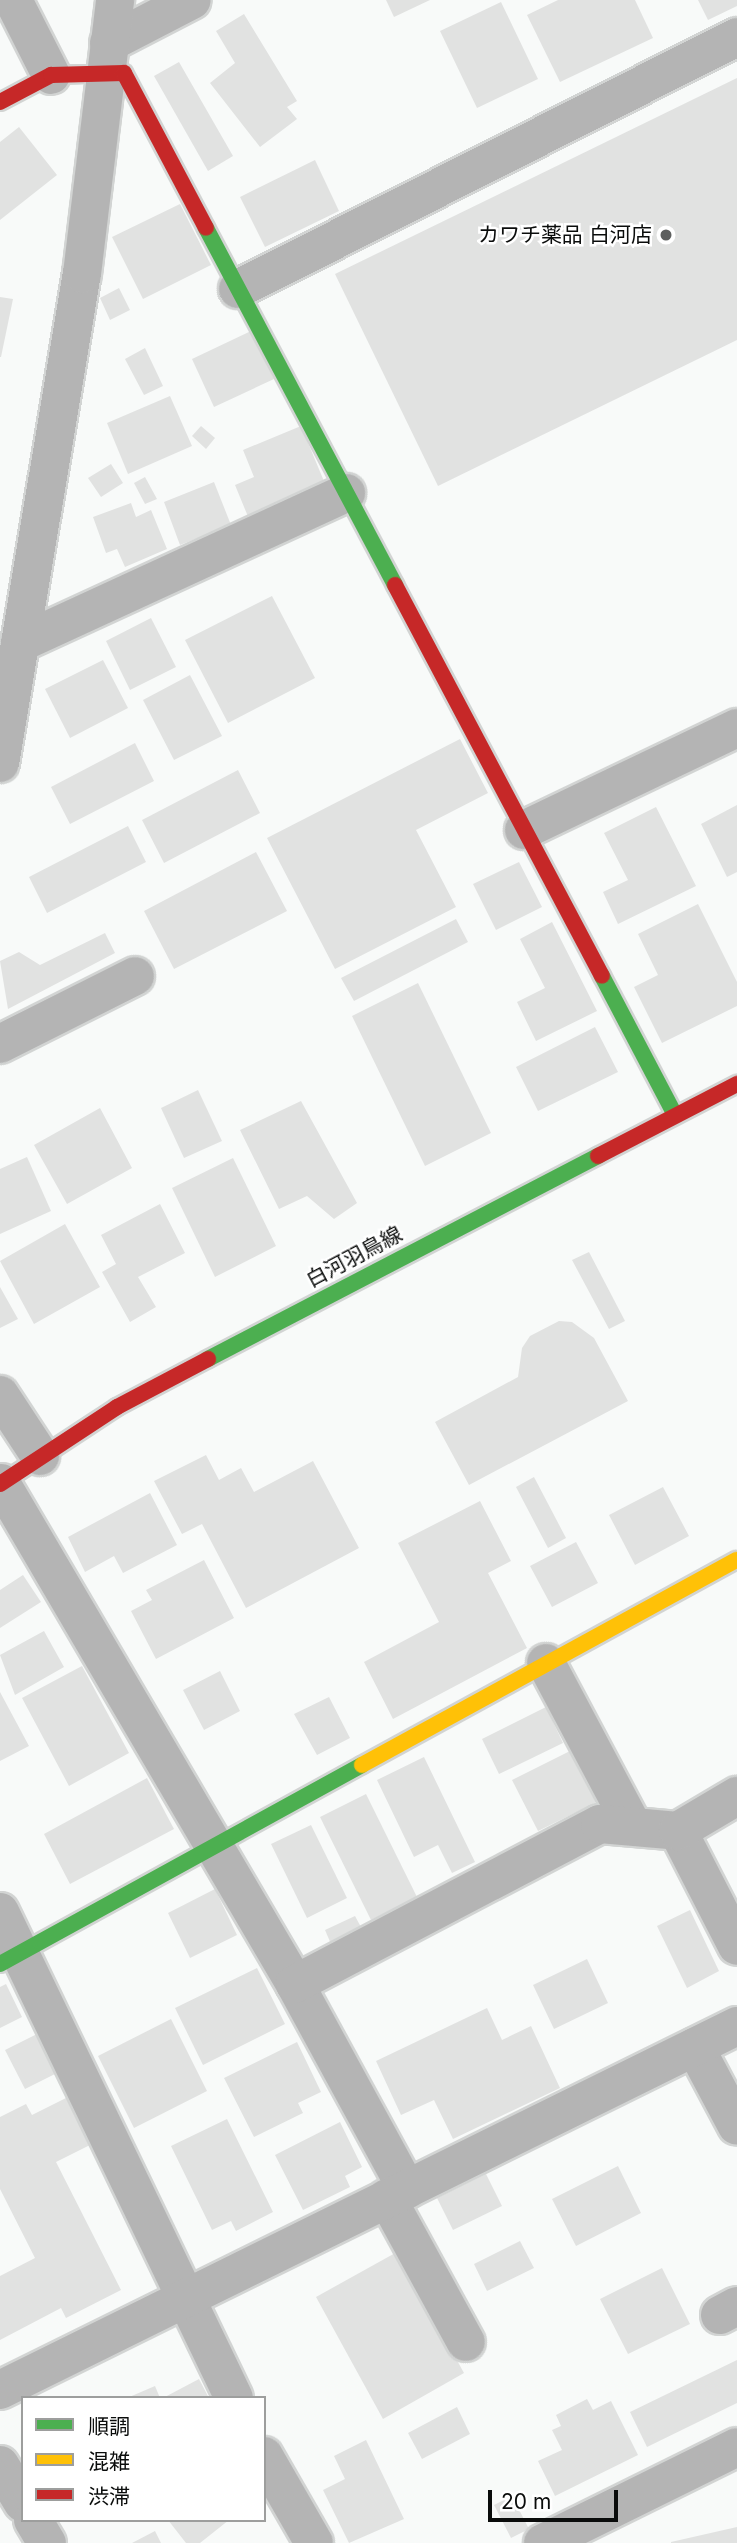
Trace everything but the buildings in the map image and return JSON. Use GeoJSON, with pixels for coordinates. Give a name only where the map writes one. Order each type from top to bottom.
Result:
{"type":"FeatureCollection","features":[{"type":"Feature","properties":{"kind":"street"},"geometry":{"type":"LineString","coordinates":[[13,0],[51,75]]}},
{"type":"Feature","properties":{"kind":"street"},"geometry":{"type":"LineString","coordinates":[[0,763],[5,701],[20,643],[82,274],[115,0]]}},
{"type":"Feature","properties":{"kind":"street"},"geometry":{"type":"LineString","coordinates":[[0,102],[51,75],[107,58],[192,0]]}},
{"type":"Feature","properties":{"kind":"street"},"geometry":{"type":"LineString","coordinates":[[238,289],[737,37]]}},
{"type":"Feature","properties":{"kind":"street"},"geometry":{"type":"LineString","coordinates":[[107,58],[124,73],[675,1115]]}},
{"type":"Feature","properties":{"kind":"street"},"geometry":{"type":"LineString","coordinates":[[20,643],[346,493]]}},
{"type":"Feature","properties":{"kind":"street"},"geometry":{"type":"LineString","coordinates":[[524,830],[737,728]]}},
{"type":"Feature","properties":{"kind":"street"},"geometry":{"type":"LineString","coordinates":[[0,1044],[135,976]]}},
{"type":"Feature","properties":{"kind":"street","name":"白河羽鳥線"},"geometry":{"type":"LineString","coordinates":[[1,1483],[140,1394],[737,1084]]}},
{"type":"Feature","properties":{"kind":"street"},"geometry":{"type":"LineString","coordinates":[[0,1395],[40,1456]]}},
{"type":"Feature","properties":{"kind":"street"},"geometry":{"type":"LineString","coordinates":[[1,1483],[295,1984],[466,2342]]}},
{"type":"Feature","properties":{"kind":"street"},"geometry":{"type":"LineString","coordinates":[[11,1959],[211,1845],[737,1560]]}},
{"type":"Feature","properties":{"kind":"street"},"geometry":{"type":"LineString","coordinates":[[546,1663],[632,1825]]}},
{"type":"Feature","properties":{"kind":"street"},"geometry":{"type":"LineString","coordinates":[[295,1984],[600,1824],[678,1831],[737,1796]]}},
{"type":"Feature","properties":{"kind":"street"},"geometry":{"type":"LineString","coordinates":[[678,1831],[737,1946]]}},
{"type":"Feature","properties":{"kind":"street"},"geometry":{"type":"LineString","coordinates":[[0,1912],[11,1959],[233,2396]]}},
{"type":"Feature","properties":{"kind":"street"},"geometry":{"type":"LineString","coordinates":[[0,2390],[737,2026]]}},
{"type":"Feature","properties":{"kind":"street"},"geometry":{"type":"LineString","coordinates":[[695,2047],[737,2126]]}},
{"type":"Feature","properties":{"kind":"street"},"geometry":{"type":"LineString","coordinates":[[543,2543],[737,2447]]}},
{"type":"Feature","properties":{"kind":"street"},"geometry":{"type":"LineString","coordinates":[[266,2459],[314,2543]]}},
{"type":"Feature","properties":{"kind":"street"},"geometry":{"type":"LineString","coordinates":[[0,2465],[21,2500]]}},
{"type":"Feature","properties":{"kind":"street"},"geometry":{"type":"LineString","coordinates":[[34,2522],[47,2543]]}},
{"type":"Feature","properties":{"kind":"traffic: fast"},"geometry":{"type":"LineString","coordinates":[[206,228],[395,585]]}},
{"type":"Feature","properties":{"kind":"traffic: fast"},"geometry":{"type":"LineString","coordinates":[[602,976],[675,1115]]}},
{"type":"Feature","properties":{"kind":"traffic: fast"},"geometry":{"type":"LineString","coordinates":[[208,1359],[598,1156]]}},
{"type":"Feature","properties":{"kind":"traffic: fast"},"geometry":{"type":"LineString","coordinates":[[0,1964],[362,1765]]}},
{"type":"Feature","properties":{"kind":"traffic: slow"},"geometry":{"type":"LineString","coordinates":[[362,1765],[737,1560]]}},
{"type":"Feature","properties":{"kind":"traffic: jam"},"geometry":{"type":"LineString","coordinates":[[0,102],[51,75],[124,73],[206,228]]}},
{"type":"Feature","properties":{"kind":"traffic: jam"},"geometry":{"type":"LineString","coordinates":[[395,585],[602,976]]}},
{"type":"Feature","properties":{"kind":"traffic: jam"},"geometry":{"type":"LineString","coordinates":[[598,1156],[737,1084]]}},
{"type":"Feature","properties":{"kind":"traffic: jam"},"geometry":{"type":"LineString","coordinates":[[0,1484],[117,1407],[208,1359]]}},
{"type":"Feature","properties":{"kind":"place","name":"カワチ薬品 白河店"},"geometry":{"type":"Point","coordinates":[666,235]}}]}
